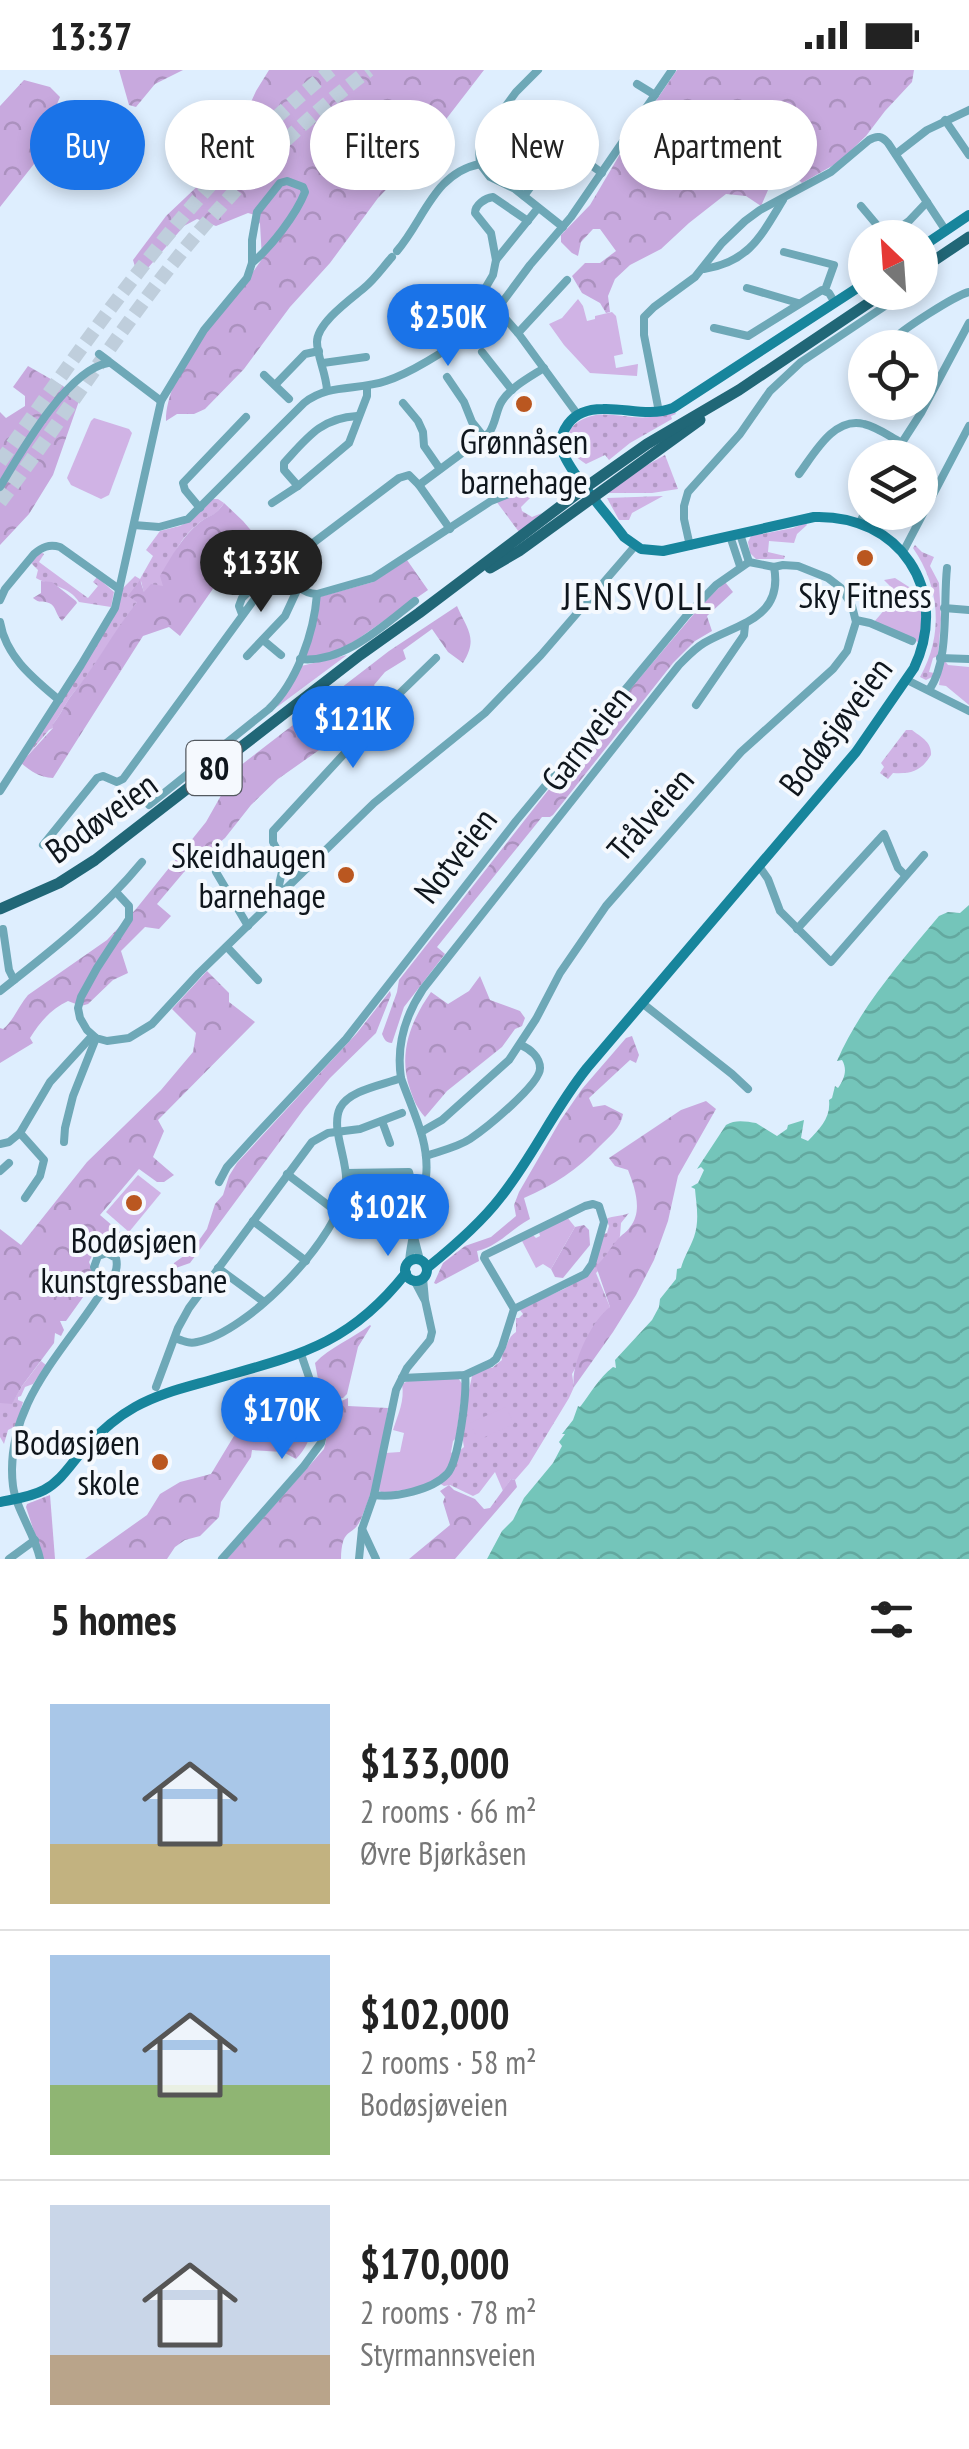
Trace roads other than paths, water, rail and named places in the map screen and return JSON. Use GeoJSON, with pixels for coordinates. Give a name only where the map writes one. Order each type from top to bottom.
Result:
{"type":"FeatureCollection","features":[{"type":"Feature","properties":{"kind":"main road"},"geometry":{"type":"LineString","coordinates":[[938,258],[969,237]]}},
{"type":"Feature","properties":{"kind":"main road","name":"Bodøveien"},"geometry":{"type":"LineString","coordinates":[[0,909],[59,883],[96,860],[417,607],[518,550],[589,491],[694,425],[858,310]]}},
{"type":"Feature","properties":{"kind":"street"},"geometry":{"type":"LineString","coordinates":[[510,100],[538,70]]}},
{"type":"Feature","properties":{"kind":"street"},"geometry":{"type":"LineString","coordinates":[[134,525],[170,526],[188,519],[304,403],[328,390],[387,381],[475,330],[563,227],[672,70]]}},
{"type":"Feature","properties":{"kind":"street"},"geometry":{"type":"LineString","coordinates":[[638,84],[655,95]]}},
{"type":"Feature","properties":{"kind":"street"},"geometry":{"type":"LineString","coordinates":[[896,154],[926,130],[969,110]]}},
{"type":"Feature","properties":{"kind":"street"},"geometry":{"type":"LineString","coordinates":[[945,120],[969,155]]}},
{"type":"Feature","properties":{"kind":"street"},"geometry":{"type":"LineString","coordinates":[[659,412],[642,322],[654,307],[704,269],[722,242],[745,221],[831,172],[874,136],[884,138],[946,231]]}},
{"type":"Feature","properties":{"kind":"street"},"geometry":{"type":"LineString","coordinates":[[524,196],[563,146],[602,173]]}},
{"type":"Feature","properties":{"kind":"street"},"geometry":{"type":"LineString","coordinates":[[328,390],[317,340],[320,330],[395,254],[445,183],[456,172],[475,166]]}},
{"type":"Feature","properties":{"kind":"street"},"geometry":{"type":"LineString","coordinates":[[0,791],[109,620],[161,401],[204,330],[247,278],[257,212],[280,183],[287,181],[302,187],[298,207],[252,263]]}},
{"type":"Feature","properties":{"kind":"street"},"geometry":{"type":"LineString","coordinates":[[513,190],[563,227]]}},
{"type":"Feature","properties":{"kind":"street"},"geometry":{"type":"LineString","coordinates":[[704,269],[728,264],[744,252],[762,234],[785,196]]}},
{"type":"Feature","properties":{"kind":"street"},"geometry":{"type":"LineString","coordinates":[[496,260],[493,238],[475,212],[477,206],[493,197],[528,220]]}},
{"type":"Feature","properties":{"kind":"street"},"geometry":{"type":"LineString","coordinates":[[860,206],[886,237],[928,202]]}},
{"type":"Feature","properties":{"kind":"street"},"geometry":{"type":"LineString","coordinates":[[451,307],[437,301],[424,302],[409,315],[407,326],[416,329],[483,292],[496,260],[538,208]]}},
{"type":"Feature","properties":{"kind":"street"},"geometry":{"type":"LineString","coordinates":[[938,236],[969,215]]}},
{"type":"Feature","properties":{"kind":"street"},"geometry":{"type":"LineString","coordinates":[[784,252],[834,265],[826,290]]}},
{"type":"Feature","properties":{"kind":"street"},"geometry":{"type":"LineString","coordinates":[[518,333],[566,280]]}},
{"type":"Feature","properties":{"kind":"street"},"geometry":{"type":"LineString","coordinates":[[747,288],[798,304]]}},
{"type":"Feature","properties":{"kind":"street"},"geometry":{"type":"LineString","coordinates":[[826,290],[835,303]]}},
{"type":"Feature","properties":{"kind":"street"},"geometry":{"type":"LineString","coordinates":[[714,328],[748,336],[818,291],[826,290]]}},
{"type":"Feature","properties":{"kind":"street"},"geometry":{"type":"LineString","coordinates":[[906,330],[969,292]]}},
{"type":"Feature","properties":{"kind":"street"},"geometry":{"type":"LineString","coordinates":[[848,295],[673,408],[659,412],[604,409],[578,415],[566,428],[561,446],[589,491],[635,546],[663,551],[814,517],[848,517]]}},
{"type":"Feature","properties":{"kind":"street"},"geometry":{"type":"LineString","coordinates":[[477,296],[518,333],[578,415]]}},
{"type":"Feature","properties":{"kind":"street"},"geometry":{"type":"LineString","coordinates":[[690,546],[684,519],[688,492],[740,434],[770,391],[802,362],[879,310]]}},
{"type":"Feature","properties":{"kind":"street"},"geometry":{"type":"LineString","coordinates":[[938,382],[969,323]]}},
{"type":"Feature","properties":{"kind":"street"},"geometry":{"type":"LineString","coordinates":[[274,385],[305,354],[319,351]]}},
{"type":"Feature","properties":{"kind":"street"},"geometry":{"type":"LineString","coordinates":[[482,352],[512,390]]}},
{"type":"Feature","properties":{"kind":"street"},"geometry":{"type":"LineString","coordinates":[[100,354],[161,401]]}},
{"type":"Feature","properties":{"kind":"street"},"geometry":{"type":"LineString","coordinates":[[323,362],[366,357]]}},
{"type":"Feature","properties":{"kind":"street"},"geometry":{"type":"LineString","coordinates":[[0,487],[53,405],[92,369],[108,363]]}},
{"type":"Feature","properties":{"kind":"street"},"geometry":{"type":"LineString","coordinates":[[419,484],[484,437],[493,428],[502,402],[512,390],[544,368]]}},
{"type":"Feature","properties":{"kind":"street"},"geometry":{"type":"LineString","coordinates":[[264,375],[289,398]]}},
{"type":"Feature","properties":{"kind":"street"},"geometry":{"type":"LineString","coordinates":[[446,377],[484,437]]}},
{"type":"Feature","properties":{"kind":"street"},"geometry":{"type":"LineString","coordinates":[[272,503],[344,449],[366,396],[366,386]]}},
{"type":"Feature","properties":{"kind":"street"},"geometry":{"type":"LineString","coordinates":[[404,403],[418,421],[424,446],[440,469]]}},
{"type":"Feature","properties":{"kind":"street"},"geometry":{"type":"LineString","coordinates":[[298,486],[284,470],[284,463],[328,421],[357,416]]}},
{"type":"Feature","properties":{"kind":"street"},"geometry":{"type":"LineString","coordinates":[[200,508],[182,483],[246,417]]}},
{"type":"Feature","properties":{"kind":"street"},"geometry":{"type":"LineString","coordinates":[[798,474],[831,434],[845,424],[870,426],[896,440]]}},
{"type":"Feature","properties":{"kind":"street"},"geometry":{"type":"LineString","coordinates":[[877,530],[903,552],[969,426]]}},
{"type":"Feature","properties":{"kind":"street"},"geometry":{"type":"LineString","coordinates":[[43,845],[97,778],[103,776],[117,782],[123,779],[242,614],[279,569],[326,532],[399,478],[409,475],[450,528]]}},
{"type":"Feature","properties":{"kind":"street"},"geometry":{"type":"LineString","coordinates":[[279,569],[306,593],[317,594],[373,578],[496,498],[511,493]]}},
{"type":"Feature","properties":{"kind":"street"},"geometry":{"type":"LineString","coordinates":[[735,535],[744,564],[798,566],[828,578],[848,598],[856,620],[912,641]]}},
{"type":"Feature","properties":{"kind":"street"},"geometry":{"type":"LineString","coordinates":[[0,600],[34,554],[51,546],[60,547],[119,589]]}},
{"type":"Feature","properties":{"kind":"street"},"geometry":{"type":"LineString","coordinates":[[116,892],[129,906],[130,918],[97,968],[78,1008],[83,1024],[94,1037],[108,1040],[124,1039],[146,1029],[374,803],[500,699],[635,546]]}},
{"type":"Feature","properties":{"kind":"street","name":"Bodøsjøveien"},"geometry":{"type":"LineString","coordinates":[[0,1502],[41,1492],[52,1485],[101,1432],[143,1403],[301,1354],[346,1331],[416,1270],[471,1230],[528,1159],[572,1086],[856,752],[907,680],[924,644],[926,610],[915,570],[903,552]]}},
{"type":"Feature","properties":{"kind":"street","name":"Notveien"},"geometry":{"type":"LineString","coordinates":[[219,1182],[227,1167],[346,1039],[516,821],[704,596],[744,564]]}},
{"type":"Feature","properties":{"kind":"street"},"geometry":{"type":"LineString","coordinates":[[696,705],[744,635],[745,626],[770,600],[776,579],[774,567]]}},
{"type":"Feature","properties":{"kind":"street"},"geometry":{"type":"LineString","coordinates":[[928,690],[936,679],[940,658],[947,568]]}},
{"type":"Feature","properties":{"kind":"street"},"geometry":{"type":"LineString","coordinates":[[247,656],[285,616],[298,588]]}},
{"type":"Feature","properties":{"kind":"street"},"geometry":{"type":"LineString","coordinates":[[149,806],[284,694],[300,659],[317,594]]}},
{"type":"Feature","properties":{"kind":"street"},"geometry":{"type":"LineString","coordinates":[[300,659],[321,660],[345,650],[417,607]]}},
{"type":"Feature","properties":{"kind":"street"},"geometry":{"type":"LineString","coordinates":[[944,608],[969,610]]}},
{"type":"Feature","properties":{"kind":"street","name":"Trålveien"},"geometry":{"type":"LineString","coordinates":[[422,1132],[442,1120],[509,1060],[560,973],[606,906],[741,752],[840,661],[852,640],[856,620]]}},
{"type":"Feature","properties":{"kind":"street"},"geometry":{"type":"LineString","coordinates":[[0,622],[12,656],[58,700]]}},
{"type":"Feature","properties":{"kind":"street","name":"Garnveien"},"geometry":{"type":"LineString","coordinates":[[402,1378],[432,1332],[416,1270],[412,1232],[426,1178],[426,1156],[422,1132],[401,1078],[399,1055],[410,1010],[679,665],[699,646],[745,626]]}},
{"type":"Feature","properties":{"kind":"street"},"geometry":{"type":"LineString","coordinates":[[264,640],[281,655]]}},
{"type":"Feature","properties":{"kind":"street"},"geometry":{"type":"LineString","coordinates":[[282,892],[279,885],[284,863],[273,842],[273,831],[436,658]]}},
{"type":"Feature","properties":{"kind":"street"},"geometry":{"type":"LineString","coordinates":[[940,658],[969,659]]}},
{"type":"Feature","properties":{"kind":"street"},"geometry":{"type":"LineString","coordinates":[[907,680],[969,711]]}},
{"type":"Feature","properties":{"kind":"street"},"geometry":{"type":"LineString","coordinates":[[797,929],[884,834],[898,868],[905,875]]}},
{"type":"Feature","properties":{"kind":"street"},"geometry":{"type":"LineString","coordinates":[[759,866],[780,910],[831,962],[924,855]]}},
{"type":"Feature","properties":{"kind":"street"},"geometry":{"type":"LineString","coordinates":[[0,991],[82,924],[142,862]]}},
{"type":"Feature","properties":{"kind":"street"},"geometry":{"type":"LineString","coordinates":[[216,872],[248,926]]}},
{"type":"Feature","properties":{"kind":"street"},"geometry":{"type":"LineString","coordinates":[[3,929],[14,980]]}},
{"type":"Feature","properties":{"kind":"street"},"geometry":{"type":"LineString","coordinates":[[226,947],[258,980]]}},
{"type":"Feature","properties":{"kind":"street"},"geometry":{"type":"LineString","coordinates":[[642,1003],[748,1089]]}},
{"type":"Feature","properties":{"kind":"street"},"geometry":{"type":"LineString","coordinates":[[0,1144],[20,1132],[50,1082],[94,1037]]}},
{"type":"Feature","properties":{"kind":"street"},"geometry":{"type":"LineString","coordinates":[[64,1142],[73,1096],[94,1037]]}},
{"type":"Feature","properties":{"kind":"street"},"geometry":{"type":"LineString","coordinates":[[426,1156],[470,1139],[536,1080],[540,1074],[538,1060],[521,1045]]}},
{"type":"Feature","properties":{"kind":"street"},"geometry":{"type":"LineString","coordinates":[[175,1338],[194,1343],[235,1324],[306,1261],[330,1227],[346,1185],[338,1114],[346,1100],[356,1094],[401,1078]]}},
{"type":"Feature","properties":{"kind":"street"},"geometry":{"type":"LineString","coordinates":[[156,1387],[189,1308],[312,1142],[328,1133],[360,1128],[402,1113]]}},
{"type":"Feature","properties":{"kind":"street"},"geometry":{"type":"LineString","coordinates":[[382,1121],[390,1143]]}},
{"type":"Feature","properties":{"kind":"street"},"geometry":{"type":"LineString","coordinates":[[20,1132],[45,1163],[25,1198]]}},
{"type":"Feature","properties":{"kind":"street"},"geometry":{"type":"LineString","coordinates":[[0,1171],[9,1164]]}},
{"type":"Feature","properties":{"kind":"street"},"geometry":{"type":"LineString","coordinates":[[346,1173],[408,1172],[411,1180]]}},
{"type":"Feature","properties":{"kind":"street"},"geometry":{"type":"LineString","coordinates":[[288,1174],[339,1208],[396,1230]]}},
{"type":"Feature","properties":{"kind":"street"},"geometry":{"type":"LineString","coordinates":[[382,1224],[388,1200]]}},
{"type":"Feature","properties":{"kind":"street"},"geometry":{"type":"LineString","coordinates":[[360,1559],[362,1530],[402,1378],[465,1374],[496,1359],[514,1309],[585,1274],[592,1264],[604,1222],[599,1206],[585,1206],[484,1256],[514,1309]]}},
{"type":"Feature","properties":{"kind":"street"},"geometry":{"type":"LineString","coordinates":[[253,1222],[306,1261]]}},
{"type":"Feature","properties":{"kind":"street"},"geometry":{"type":"LineString","coordinates":[[218,1268],[264,1302]]}},
{"type":"Feature","properties":{"kind":"street"},"geometry":{"type":"LineString","coordinates":[[40,1559],[13,1486],[14,1445],[24,1408],[41,1378],[106,1285]]}},
{"type":"Feature","properties":{"kind":"street"},"geometry":{"type":"LineString","coordinates":[[222,1559],[321,1443],[322,1415],[301,1354]]}},
{"type":"Feature","properties":{"kind":"street"},"geometry":{"type":"LineString","coordinates":[[374,1495],[385,1498],[407,1494],[448,1473],[455,1458],[465,1374]]}},
{"type":"Feature","properties":{"kind":"street"},"geometry":{"type":"LineString","coordinates":[[362,1530],[376,1559]]}},
{"type":"Feature","properties":{"kind":"street"},"geometry":{"type":"LineString","coordinates":[[9,1559],[35,1540]]}},
{"type":"Feature","properties":{"kind":"water"},"geometry":{"type":"Polygon","coordinates":[[[969,905],[969,1559],[487,1559],[524,1498],[553,1463],[562,1446],[562,1434],[578,1406],[616,1368],[615,1360],[652,1320],[660,1299],[676,1279],[696,1231],[695,1189],[691,1187],[698,1183],[704,1170],[697,1169],[726,1125],[738,1121],[756,1123],[777,1136],[788,1125],[804,1120],[801,1138],[808,1141],[826,1117],[829,1100],[844,1074],[842,1060],[837,1061],[869,1005],[939,916],[960,913],[969,905]]]}},
{"type":"Feature","properties":{"kind":"tunnel"},"geometry":{"type":"LineString","coordinates":[[0,462],[113,305],[193,205],[236,158],[331,70]]}},
{"type":"Feature","properties":{"kind":"tunnel"},"geometry":{"type":"LineString","coordinates":[[0,502],[196,235],[290,136],[369,70]]}},
{"type":"Feature","properties":{"kind":"place","name":"Grønnåsen barnehage"},"geometry":{"type":"Point","coordinates":[524,404]}},
{"type":"Feature","properties":{"kind":"place","name":"Sky Fitness"},"geometry":{"type":"Point","coordinates":[865,558]}},
{"type":"Feature","properties":{"kind":"place","name":"Skeidhaugen barnehage"},"geometry":{"type":"Point","coordinates":[346,875]}},
{"type":"Feature","properties":{"kind":"place","name":"Bodøsjøen kunstgressbane"},"geometry":{"type":"Point","coordinates":[134,1203]}},
{"type":"Feature","properties":{"kind":"place","name":"Bodøsjøen skole"},"geometry":{"type":"Point","coordinates":[160,1462]}},
{"type":"Feature","properties":{"kind":"district","name":"JENSVOLL"},"geometry":{"type":"Point","coordinates":[638,595]}}]}
